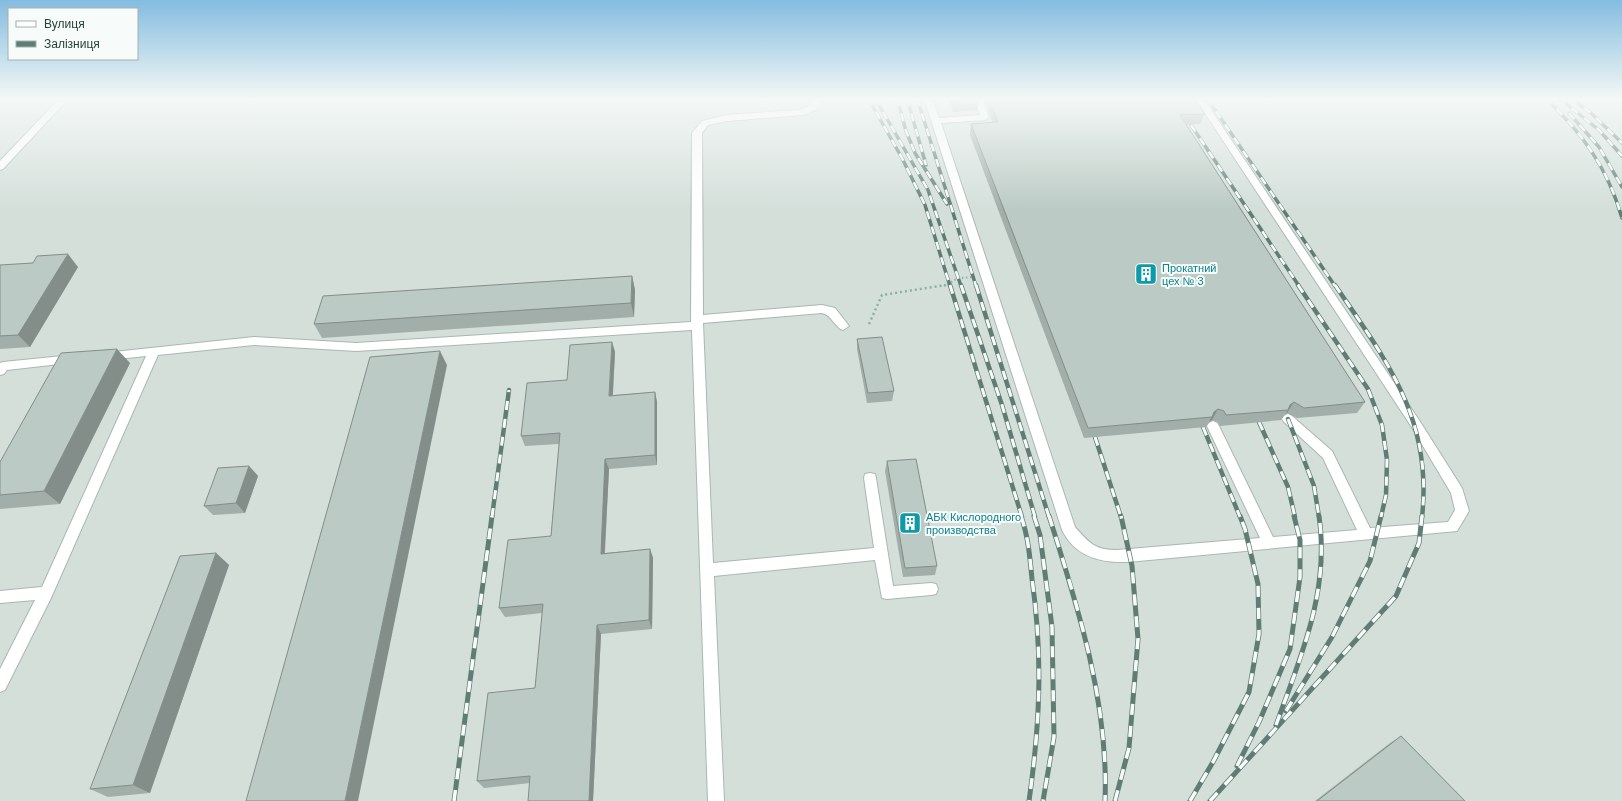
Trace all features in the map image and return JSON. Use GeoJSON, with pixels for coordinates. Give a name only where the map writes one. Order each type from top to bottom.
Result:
{"type":"FeatureCollection","features":[{"type":"Feature","properties":{"kind":"street"},"geometry":{"type":"LineString","coordinates":[[0,167],[30,135]]}},
{"type":"Feature","properties":{"kind":"street"},"geometry":{"type":"LineString","coordinates":[[697,135],[697,322],[716,801]]}},
{"type":"Feature","properties":{"kind":"street"},"geometry":{"type":"LineString","coordinates":[[940,135],[1069,530],[1084,548],[1104,557],[1234,547],[1452,527],[1462,511],[1457,492],[1415,422],[1224,135]]}},
{"type":"Feature","properties":{"kind":"street"},"geometry":{"type":"LineString","coordinates":[[99,357],[254,341],[274,341],[314,346],[356,347],[697,322],[822,309],[831,311],[843,326]]}},
{"type":"Feature","properties":{"kind":"street"},"geometry":{"type":"LineString","coordinates":[[0,685],[46,593],[154,352]]}},
{"type":"Feature","properties":{"kind":"street"},"geometry":{"type":"LineString","coordinates":[[0,371],[3,366],[83,358]]}},
{"type":"Feature","properties":{"kind":"street"},"geometry":{"type":"LineString","coordinates":[[1288,419],[1328,455],[1366,534]]}},
{"type":"Feature","properties":{"kind":"street"},"geometry":{"type":"LineString","coordinates":[[1213,426],[1269,543]]}},
{"type":"Feature","properties":{"kind":"street"},"geometry":{"type":"LineString","coordinates":[[870,478],[887,593],[931,589]]}},
{"type":"Feature","properties":{"kind":"street"},"geometry":{"type":"LineString","coordinates":[[707,570],[881,553]]}},
{"type":"Feature","properties":{"kind":"street"},"geometry":{"type":"LineString","coordinates":[[0,597],[46,593]]}},
{"type":"Feature","properties":{"kind":"path"},"geometry":{"type":"LineString","coordinates":[[869,324],[882,295],[943,286],[958,278],[986,276]]}},
{"type":"Feature","properties":{"kind":"shaded area"},"geometry":{"type":"Polygon","coordinates":[[[0,135],[1622,135],[1622,801],[0,801],[0,135]]]}},
{"type":"Feature","properties":{"kind":"building","name":"Прокатний цех № 3"},"geometry":{"type":"Polygon","coordinates":[[[975,135],[1193,135],[1365,402],[1304,408],[1294,402],[1290,405],[1288,410],[1226,415],[1224,411],[1218,409],[1214,412],[1212,417],[1088,428],[975,135]]]}},
{"type":"Feature","properties":{"kind":"building"},"geometry":{"type":"Polygon","coordinates":[[[68,254],[18,335],[0,336],[0,265],[33,263],[37,256],[68,254]]]}},
{"type":"Feature","properties":{"kind":"building"},"geometry":{"type":"Polygon","coordinates":[[[632,276],[631,303],[314,324],[323,296],[632,276]]]}},
{"type":"Feature","properties":{"kind":"building"},"geometry":{"type":"Polygon","coordinates":[[[882,337],[894,391],[868,393],[857,339],[882,337]]]}},
{"type":"Feature","properties":{"kind":"building"},"geometry":{"type":"Polygon","coordinates":[[[612,342],[609,396],[655,392],[655,455],[605,459],[601,554],[650,549],[649,620],[597,625],[589,801],[528,801],[530,776],[477,781],[488,693],[535,688],[543,604],[499,608],[508,540],[551,536],[560,433],[521,436],[527,383],[567,380],[570,345],[612,342]]]}},
{"type":"Feature","properties":{"kind":"building"},"geometry":{"type":"Polygon","coordinates":[[[117,349],[44,491],[0,495],[0,462],[61,353],[117,349]]]}},
{"type":"Feature","properties":{"kind":"building"},"geometry":{"type":"Polygon","coordinates":[[[440,351],[345,801],[246,801],[370,357],[440,351]]]}},
{"type":"Feature","properties":{"kind":"building","name":"АБК Кислородного производства"},"geometry":{"type":"Polygon","coordinates":[[[916,459],[937,566],[905,568],[887,461],[916,459]]]}},
{"type":"Feature","properties":{"kind":"building"},"geometry":{"type":"Polygon","coordinates":[[[249,466],[236,503],[204,506],[218,468],[249,466]]]}},
{"type":"Feature","properties":{"kind":"building"},"geometry":{"type":"Polygon","coordinates":[[[216,553],[133,785],[90,789],[180,556],[216,553]]]}},
{"type":"Feature","properties":{"kind":"building"},"geometry":{"type":"Polygon","coordinates":[[[1401,736],[1465,801],[1317,801],[1401,736]]]}},
{"type":"Feature","properties":{"kind":"railway"},"geometry":{"type":"LineString","coordinates":[[889,135],[925,205],[950,286]]}},
{"type":"Feature","properties":{"kind":"railway"},"geometry":{"type":"LineString","coordinates":[[897,135],[928,190],[961,286]]}},
{"type":"Feature","properties":{"kind":"railway"},"geometry":{"type":"LineString","coordinates":[[908,135],[915,153],[947,204]]}},
{"type":"Feature","properties":{"kind":"railway"},"geometry":{"type":"LineString","coordinates":[[918,135],[926,165]]}},
{"type":"Feature","properties":{"kind":"railway"},"geometry":{"type":"LineString","coordinates":[[929,135],[976,286]]}},
{"type":"Feature","properties":{"kind":"railway"},"geometry":{"type":"LineString","coordinates":[[1198,135],[1299,286]]}},
{"type":"Feature","properties":{"kind":"railway"},"geometry":{"type":"LineString","coordinates":[[1232,135],[1335,286]]}},
{"type":"Feature","properties":{"kind":"railway"},"geometry":{"type":"LineString","coordinates":[[1580,135],[1601,167],[1609,183],[1622,218]]}},
{"type":"Feature","properties":{"kind":"railway"},"geometry":{"type":"LineString","coordinates":[[1589,135],[1599,147],[1622,187]]}},
{"type":"Feature","properties":{"kind":"railway"},"geometry":{"type":"LineString","coordinates":[[1604,135],[1622,156]]}},
{"type":"Feature","properties":{"kind":"railway"},"geometry":{"type":"LineString","coordinates":[[1614,135],[1622,143]]}},
{"type":"Feature","properties":{"kind":"railway"},"geometry":{"type":"LineString","coordinates":[[950,285],[1022,517]]}},
{"type":"Feature","properties":{"kind":"railway"},"geometry":{"type":"LineString","coordinates":[[961,285],[1002,405],[1035,517]]}},
{"type":"Feature","properties":{"kind":"railway"},"geometry":{"type":"LineString","coordinates":[[976,285],[1049,517]]}},
{"type":"Feature","properties":{"kind":"railway"},"geometry":{"type":"LineString","coordinates":[[1298,285],[1368,389],[1382,425],[1387,460],[1386,495],[1381,517]]}},
{"type":"Feature","properties":{"kind":"railway"},"geometry":{"type":"LineString","coordinates":[[1335,285],[1372,339],[1388,366],[1402,392],[1413,420],[1420,450],[1424,482],[1422,517]]}},
{"type":"Feature","properties":{"kind":"railway"},"geometry":{"type":"LineString","coordinates":[[492,517],[509,390]]}},
{"type":"Feature","properties":{"kind":"railway"},"geometry":{"type":"LineString","coordinates":[[1288,419],[1314,486],[1319,517]]}},
{"type":"Feature","properties":{"kind":"railway"},"geometry":{"type":"LineString","coordinates":[[1259,422],[1288,487],[1295,517]]}},
{"type":"Feature","properties":{"kind":"railway"},"geometry":{"type":"LineString","coordinates":[[1203,427],[1240,517]]}},
{"type":"Feature","properties":{"kind":"railway"},"geometry":{"type":"LineString","coordinates":[[1095,437],[1121,517]]}},
{"type":"Feature","properties":{"kind":"railway"},"geometry":{"type":"LineString","coordinates":[[454,801],[492,516]]}},
{"type":"Feature","properties":{"kind":"railway"},"geometry":{"type":"LineString","coordinates":[[1021,516],[1029,555],[1038,635],[1039,663],[1036,745],[1029,801]]}},
{"type":"Feature","properties":{"kind":"railway"},"geometry":{"type":"LineString","coordinates":[[1034,516],[1040,535],[1052,627],[1054,737],[1043,801]]}},
{"type":"Feature","properties":{"kind":"railway"},"geometry":{"type":"LineString","coordinates":[[1049,516],[1081,621],[1097,692],[1105,765],[1105,801]]}},
{"type":"Feature","properties":{"kind":"railway"},"geometry":{"type":"LineString","coordinates":[[1115,801],[1129,748],[1138,639],[1132,566],[1121,516]]}},
{"type":"Feature","properties":{"kind":"railway"},"geometry":{"type":"LineString","coordinates":[[1190,801],[1213,762],[1249,692],[1259,634],[1258,584],[1245,529],[1240,516]]}},
{"type":"Feature","properties":{"kind":"railway"},"geometry":{"type":"LineString","coordinates":[[1237,766],[1259,722],[1290,649],[1300,577],[1300,540],[1294,516]]}},
{"type":"Feature","properties":{"kind":"railway"},"geometry":{"type":"LineString","coordinates":[[1276,725],[1295,674],[1311,623],[1317,597],[1321,544],[1319,516]]}},
{"type":"Feature","properties":{"kind":"railway"},"geometry":{"type":"LineString","coordinates":[[1286,711],[1332,637],[1370,561],[1381,516]]}},
{"type":"Feature","properties":{"kind":"railway"},"geometry":{"type":"LineString","coordinates":[[1210,801],[1396,596],[1419,543],[1422,516]]}},
{"type":"Feature","properties":{"kind":"place","name":"Прокатний цех № 3"},"geometry":{"type":"Point","coordinates":[1146,274]}},
{"type":"Feature","properties":{"kind":"place","name":"АБК Кислородного производства"},"geometry":{"type":"Point","coordinates":[910,523]}}]}
